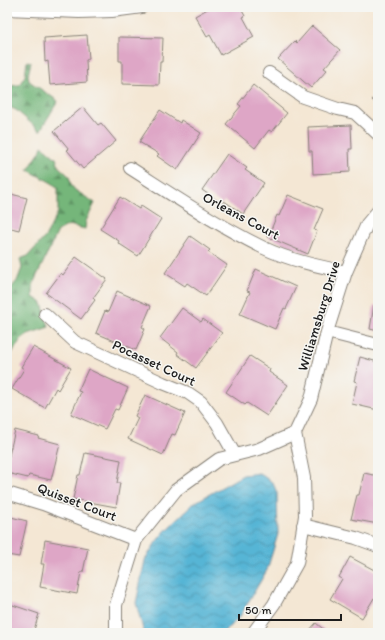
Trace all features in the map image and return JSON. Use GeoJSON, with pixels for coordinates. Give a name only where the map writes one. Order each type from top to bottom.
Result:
{"type":"FeatureCollection","features":[{"type":"Feature","properties":{"kind":"street"},"geometry":{"type":"LineString","coordinates":[[7,9],[79,12],[112,11],[142,7]]}},
{"type":"Feature","properties":{"kind":"street"},"geometry":{"type":"LineString","coordinates":[[269,73],[303,97],[338,109],[356,113],[378,134]]}},
{"type":"Feature","properties":{"kind":"street","name":"Orleans Court"},"geometry":{"type":"LineString","coordinates":[[130,168],[197,211],[265,248],[304,263],[346,272]]}},
{"type":"Feature","properties":{"kind":"street","name":"Williamsburg Drive"},"geometry":{"type":"LineString","coordinates":[[295,433],[311,399],[327,332],[346,272],[367,224],[378,211]]}},
{"type":"Feature","properties":{"kind":"street","name":"Pocasset Court"},"geometry":{"type":"LineString","coordinates":[[45,314],[75,342],[120,364],[188,393],[201,402],[217,422],[235,455]]}},
{"type":"Feature","properties":{"kind":"street"},"geometry":{"type":"LineString","coordinates":[[327,332],[378,345]]}},
{"type":"Feature","properties":{"kind":"street"},"geometry":{"type":"LineString","coordinates":[[116,633],[116,605],[136,540],[176,490],[182,484],[219,459],[259,449],[295,433],[304,478],[305,516],[298,564],[274,604],[253,633]]}},
{"type":"Feature","properties":{"kind":"street","name":"Quisset Court"},"geometry":{"type":"LineString","coordinates":[[7,493],[43,504],[136,540]]}},
{"type":"Feature","properties":{"kind":"street"},"geometry":{"type":"LineString","coordinates":[[303,525],[356,538],[378,546]]}},
{"type":"Feature","properties":{"kind":"green space"},"geometry":{"type":"Polygon","coordinates":[[[27,61],[31,62],[28,75],[29,81],[58,101],[40,131],[16,110],[7,106],[7,82],[10,86],[19,85],[25,76],[27,61]]]}},
{"type":"Feature","properties":{"kind":"green space"},"geometry":{"type":"Polygon","coordinates":[[[42,146],[56,158],[59,167],[69,176],[71,185],[75,190],[95,203],[86,221],[85,229],[69,225],[58,231],[33,284],[33,297],[42,303],[49,327],[28,334],[21,339],[7,361],[7,293],[17,281],[22,268],[20,259],[28,256],[46,236],[58,212],[58,188],[52,183],[28,170],[40,152],[42,146]]]}},
{"type":"Feature","properties":{"kind":"water"},"geometry":{"type":"Polygon","coordinates":[[[259,473],[273,483],[277,493],[278,534],[267,570],[239,618],[222,633],[144,633],[136,603],[145,560],[156,542],[165,531],[194,503],[243,475],[259,473]]]}},
{"type":"Feature","properties":{"kind":"building"},"geometry":{"type":"Polygon","coordinates":[[[211,7],[240,7],[245,16],[243,17],[254,37],[221,55],[210,35],[207,37],[195,16],[211,7]]]}},
{"type":"Feature","properties":{"kind":"building"},"geometry":{"type":"Polygon","coordinates":[[[312,26],[340,50],[324,68],[327,70],[311,88],[278,59],[295,41],[297,43],[312,26]]]}},
{"type":"Feature","properties":{"kind":"building"},"geometry":{"type":"Polygon","coordinates":[[[87,35],[89,59],[86,60],[87,82],[50,85],[48,61],[45,62],[44,38],[87,35]]]}},
{"type":"Feature","properties":{"kind":"building"},"geometry":{"type":"Polygon","coordinates":[[[119,37],[163,38],[159,85],[122,84],[122,61],[119,61],[119,37]]]}},
{"type":"Feature","properties":{"kind":"building"},"geometry":{"type":"Polygon","coordinates":[[[253,85],[287,113],[272,132],[269,130],[255,148],[226,124],[241,106],[238,104],[253,85]]]}},
{"type":"Feature","properties":{"kind":"building"},"geometry":{"type":"Polygon","coordinates":[[[378,93],[378,106],[372,100],[378,93]]]}},
{"type":"Feature","properties":{"kind":"building"},"geometry":{"type":"Polygon","coordinates":[[[83,107],[98,125],[101,123],[116,141],[83,169],[54,131],[83,107]]]}},
{"type":"Feature","properties":{"kind":"building"},"geometry":{"type":"Polygon","coordinates":[[[160,110],[180,123],[181,120],[201,133],[177,170],[157,156],[159,154],[139,142],[160,110]]]}},
{"type":"Feature","properties":{"kind":"building"},"geometry":{"type":"Polygon","coordinates":[[[351,125],[352,149],[349,149],[350,172],[313,174],[312,151],[309,151],[308,127],[351,125]]]}},
{"type":"Feature","properties":{"kind":"building"},"geometry":{"type":"Polygon","coordinates":[[[7,144],[12,149],[7,154],[7,144]]]}},
{"type":"Feature","properties":{"kind":"building"},"geometry":{"type":"Polygon","coordinates":[[[227,154],[247,168],[245,170],[264,183],[243,214],[224,201],[222,204],[202,190],[227,154]]]}},
{"type":"Feature","properties":{"kind":"building"},"geometry":{"type":"Polygon","coordinates":[[[7,193],[27,198],[19,230],[7,227],[7,193]]]}},
{"type":"Feature","properties":{"kind":"building"},"geometry":{"type":"Polygon","coordinates":[[[288,195],[323,209],[314,230],[317,231],[308,254],[268,237],[277,215],[279,216],[288,195]]]}},
{"type":"Feature","properties":{"kind":"building"},"geometry":{"type":"Polygon","coordinates":[[[120,197],[139,209],[141,206],[161,219],[138,256],[118,243],[119,241],[100,229],[120,197]]]}},
{"type":"Feature","properties":{"kind":"building"},"geometry":{"type":"Polygon","coordinates":[[[190,236],[210,250],[208,252],[227,265],[206,296],[187,283],[185,286],[165,273],[190,236]]]}},
{"type":"Feature","properties":{"kind":"building"},"geometry":{"type":"Polygon","coordinates":[[[76,257],[107,279],[93,298],[95,300],[81,319],[46,293],[61,273],[63,275],[76,257]]]}},
{"type":"Feature","properties":{"kind":"building"},"geometry":{"type":"Polygon","coordinates":[[[256,269],[296,287],[286,309],[284,308],[275,329],[240,314],[250,292],[247,291],[256,269]]]}},
{"type":"Feature","properties":{"kind":"building"},"geometry":{"type":"Polygon","coordinates":[[[117,291],[151,306],[142,327],[145,329],[136,350],[96,333],[105,311],[108,312],[117,291]]]}},
{"type":"Feature","properties":{"kind":"building"},"geometry":{"type":"Polygon","coordinates":[[[374,305],[378,306],[378,331],[370,329],[374,305]]]}},
{"type":"Feature","properties":{"kind":"building"},"geometry":{"type":"Polygon","coordinates":[[[182,308],[201,322],[203,319],[222,333],[196,368],[177,354],[178,352],[160,338],[182,308]]]}},
{"type":"Feature","properties":{"kind":"building"},"geometry":{"type":"Polygon","coordinates":[[[33,347],[71,368],[58,390],[56,388],[45,408],[12,389],[24,369],[21,367],[33,347]]]}},
{"type":"Feature","properties":{"kind":"building"},"geometry":{"type":"Polygon","coordinates":[[[250,356],[270,369],[269,372],[288,385],[267,416],[247,403],[245,405],[226,392],[250,356]]]}},
{"type":"Feature","properties":{"kind":"building"},"geometry":{"type":"Polygon","coordinates":[[[360,357],[378,362],[378,410],[352,404],[357,382],[354,381],[360,357]]]}},
{"type":"Feature","properties":{"kind":"building"},"geometry":{"type":"Polygon","coordinates":[[[88,369],[128,388],[118,410],[115,409],[105,429],[71,414],[81,392],[78,391],[88,369]]]}},
{"type":"Feature","properties":{"kind":"building"},"geometry":{"type":"Polygon","coordinates":[[[145,395],[185,413],[175,435],[172,434],[163,455],[128,439],[138,418],[135,416],[145,395]]]}},
{"type":"Feature","properties":{"kind":"building"},"geometry":{"type":"Polygon","coordinates":[[[15,430],[39,436],[38,438],[60,444],[51,480],[29,475],[28,478],[7,473],[7,464],[15,430]]]}},
{"type":"Feature","properties":{"kind":"building"},"geometry":{"type":"Polygon","coordinates":[[[85,453],[121,460],[117,483],[120,483],[116,507],[73,499],[78,475],[80,475],[85,453]]]}},
{"type":"Feature","properties":{"kind":"building"},"geometry":{"type":"Polygon","coordinates":[[[364,473],[378,476],[378,524],[351,519],[364,473]]]}},
{"type":"Feature","properties":{"kind":"building"},"geometry":{"type":"Polygon","coordinates":[[[7,516],[27,521],[19,557],[7,555],[7,516]]]}},
{"type":"Feature","properties":{"kind":"building"},"geometry":{"type":"Polygon","coordinates":[[[45,540],[88,548],[83,572],[81,572],[77,594],[40,587],[44,564],[41,564],[45,540]]]}},
{"type":"Feature","properties":{"kind":"building"},"geometry":{"type":"Polygon","coordinates":[[[350,557],[378,572],[378,596],[376,599],[374,598],[362,618],[330,599],[342,579],[339,577],[350,557]]]}},
{"type":"Feature","properties":{"kind":"building"},"geometry":{"type":"Polygon","coordinates":[[[7,603],[39,614],[33,633],[7,633],[7,603]]]}},
{"type":"Feature","properties":{"kind":"building"},"geometry":{"type":"Polygon","coordinates":[[[316,623],[328,633],[307,633],[316,623]]]}}]}
